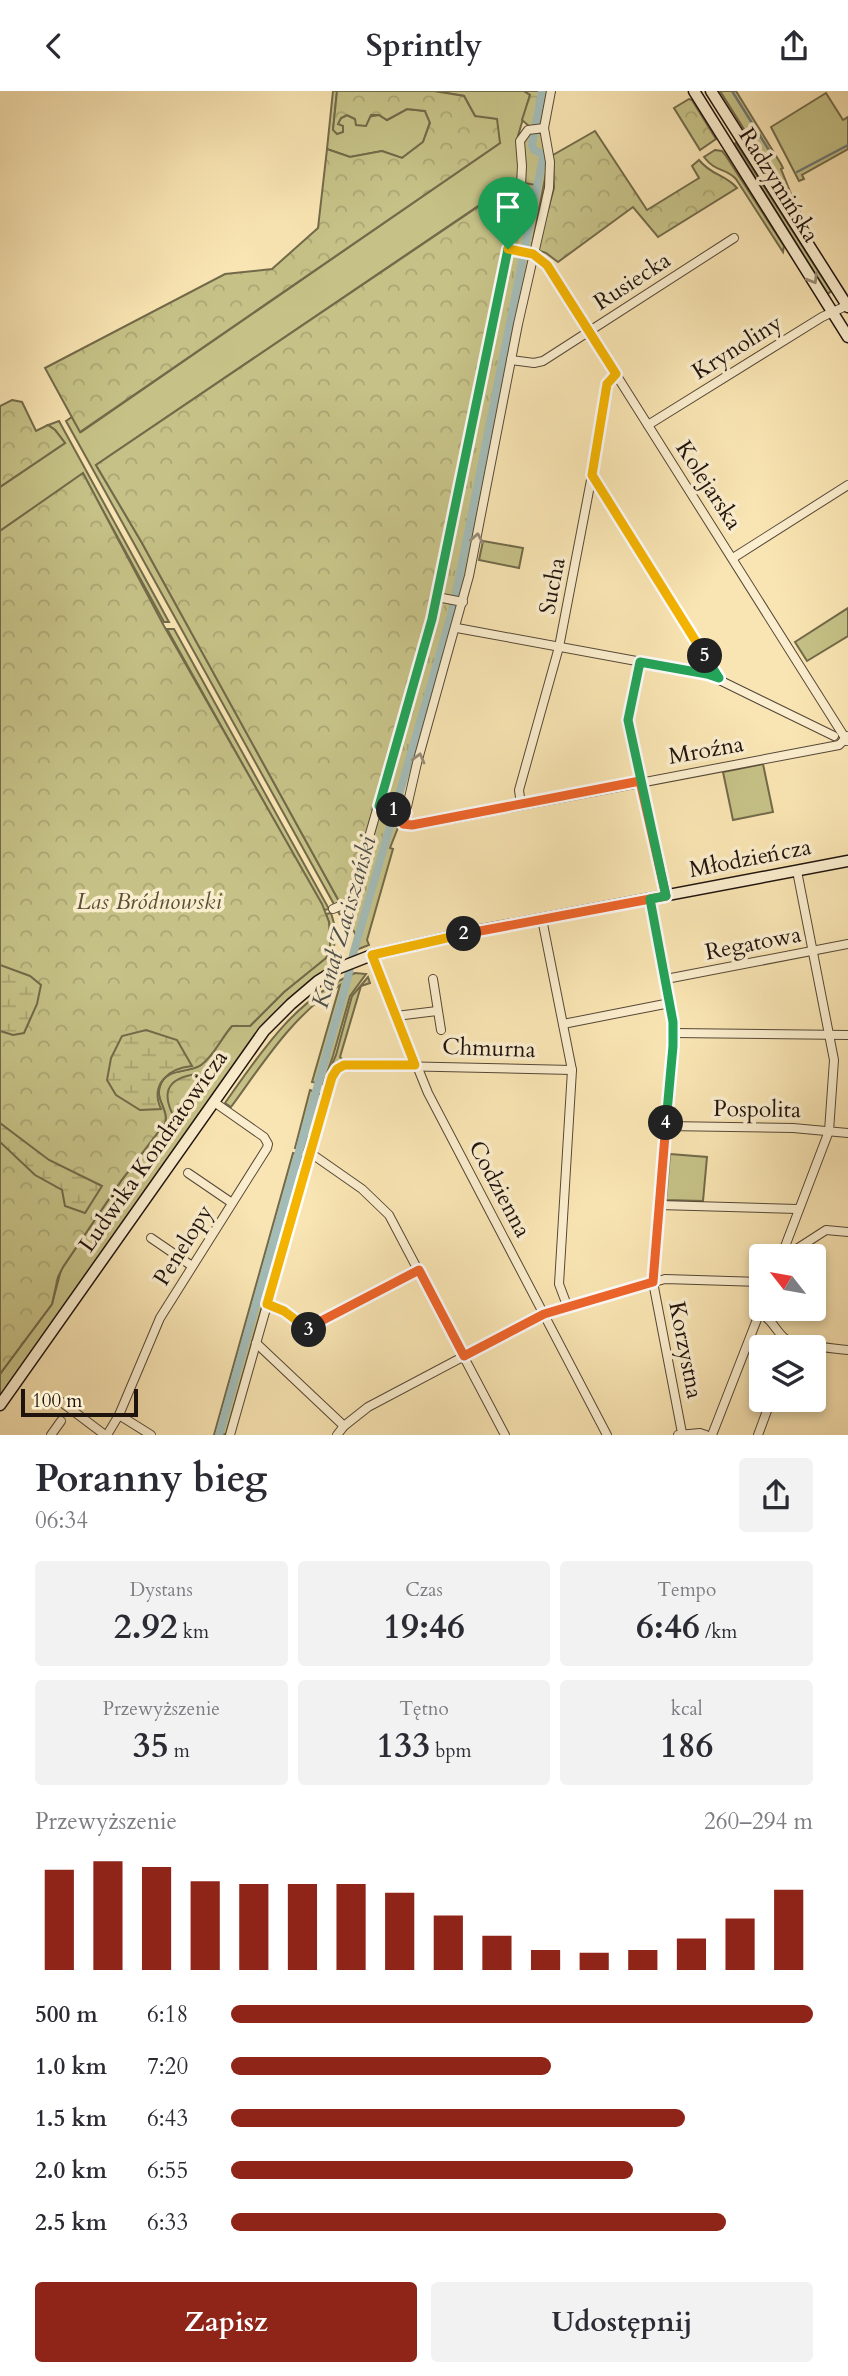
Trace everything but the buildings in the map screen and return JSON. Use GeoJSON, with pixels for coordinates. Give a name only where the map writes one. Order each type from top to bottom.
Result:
{"type":"FeatureCollection","features":[{"type":"Feature","properties":{"kind":"main road","name":"Radzymińska"},"geometry":{"type":"LineString","coordinates":[[694,91],[848,337]]}},
{"type":"Feature","properties":{"kind":"main road","name":"Radzymińska"},"geometry":{"type":"LineString","coordinates":[[711,91],[848,306]]}},
{"type":"Feature","properties":{"kind":"main road","name":"Młodzieńcza"},"geometry":{"type":"LineString","coordinates":[[366,957],[467,933],[848,860]]}},
{"type":"Feature","properties":{"kind":"main road","name":"Ludwika Kondratowicza"},"geometry":{"type":"LineString","coordinates":[[0,1405],[264,1031],[312,986],[366,957]]}},
{"type":"Feature","properties":{"kind":"street"},"geometry":{"type":"LineString","coordinates":[[379,806],[403,813],[457,628],[457,601],[475,553],[512,360],[527,253],[549,188],[550,162],[537,129],[551,91]]}},
{"type":"Feature","properties":{"kind":"street"},"geometry":{"type":"LineString","coordinates":[[333,909],[352,898],[437,597],[522,175],[520,141],[525,133],[537,129]]}},
{"type":"Feature","properties":{"kind":"street","name":"Rusiecka"},"geometry":{"type":"LineString","coordinates":[[512,360],[534,363],[543,361],[734,239]]}},
{"type":"Feature","properties":{"kind":"street"},"geometry":{"type":"LineString","coordinates":[[508,249],[527,253]]}},
{"type":"Feature","properties":{"kind":"street","name":"Kolejarska"},"geometry":{"type":"LineString","coordinates":[[527,253],[547,265],[847,739]]}},
{"type":"Feature","properties":{"kind":"street","name":"Krynoliny"},"geometry":{"type":"LineString","coordinates":[[648,425],[832,311],[848,306]]}},
{"type":"Feature","properties":{"kind":"street","name":"Sucha"},"geometry":{"type":"LineString","coordinates":[[521,805],[519,790],[559,647],[607,384],[616,374]]}},
{"type":"Feature","properties":{"kind":"street"},"geometry":{"type":"LineString","coordinates":[[592,475],[719,678]]}},
{"type":"Feature","properties":{"kind":"street"},"geometry":{"type":"LineString","coordinates":[[733,558],[848,485]]}},
{"type":"Feature","properties":{"kind":"street"},"geometry":{"type":"LineString","coordinates":[[437,597],[457,601]]}},
{"type":"Feature","properties":{"kind":"street"},"geometry":{"type":"LineString","coordinates":[[457,628],[707,674],[834,736]]}},
{"type":"Feature","properties":{"kind":"street"},"geometry":{"type":"LineString","coordinates":[[640,662],[628,720],[666,896]]}},
{"type":"Feature","properties":{"kind":"street","name":"Mroźna"},"geometry":{"type":"LineString","coordinates":[[403,813],[403,824],[412,825],[839,745],[847,739]]}},
{"type":"Feature","properties":{"kind":"street"},"geometry":{"type":"LineString","coordinates":[[785,1244],[830,1131],[834,1060],[797,871]]}},
{"type":"Feature","properties":{"kind":"street","name":"Korzystna"},"geometry":{"type":"LineString","coordinates":[[650,899],[666,979],[673,1033],[653,1282],[680,1434]]}},
{"type":"Feature","properties":{"kind":"street"},"geometry":{"type":"LineString","coordinates":[[542,919],[572,1070],[559,1284],[568,1308]]}},
{"type":"Feature","properties":{"kind":"street","name":"Regatowa"},"geometry":{"type":"LineString","coordinates":[[666,979],[848,944]]}},
{"type":"Feature","properties":{"kind":"street","name":"Codzienna"},"geometry":{"type":"LineString","coordinates":[[366,957],[396,1016],[415,1065],[607,1434]]}},
{"type":"Feature","properties":{"kind":"street"},"geometry":{"type":"LineString","coordinates":[[433,979],[441,1030]]}},
{"type":"Feature","properties":{"kind":"street"},"geometry":{"type":"LineString","coordinates":[[563,1024],[670,1003]]}},
{"type":"Feature","properties":{"kind":"street"},"geometry":{"type":"LineString","coordinates":[[396,1016],[437,1011]]}},
{"type":"Feature","properties":{"kind":"street"},"geometry":{"type":"LineString","coordinates":[[673,1033],[848,1035]]}},
{"type":"Feature","properties":{"kind":"street","name":"Chmurna"},"geometry":{"type":"LineString","coordinates":[[309,1152],[330,1083],[337,1069],[344,1065],[572,1070]]}},
{"type":"Feature","properties":{"kind":"street","name":"Penelopy"},"geometry":{"type":"LineString","coordinates":[[106,1434],[119,1415],[156,1326],[266,1152],[268,1144],[261,1134],[214,1102]]}},
{"type":"Feature","properties":{"kind":"street","name":"Pospolita"},"geometry":{"type":"LineString","coordinates":[[666,1126],[848,1133]]}},
{"type":"Feature","properties":{"kind":"street"},"geometry":{"type":"LineString","coordinates":[[230,1434],[309,1152],[362,1189],[379,1204],[396,1227],[505,1434]]}},
{"type":"Feature","properties":{"kind":"street"},"geometry":{"type":"LineString","coordinates":[[188,1173],[232,1203]]}},
{"type":"Feature","properties":{"kind":"street"},"geometry":{"type":"LineString","coordinates":[[659,1205],[798,1209]]}},
{"type":"Feature","properties":{"kind":"street"},"geometry":{"type":"LineString","coordinates":[[805,1244],[829,1229],[848,1232]]}},
{"type":"Feature","properties":{"kind":"street"},"geometry":{"type":"LineString","coordinates":[[151,1238],[192,1266]]}},
{"type":"Feature","properties":{"kind":"street"},"geometry":{"type":"LineString","coordinates":[[309,1331],[323,1320],[419,1270]]}},
{"type":"Feature","properties":{"kind":"street"},"geometry":{"type":"LineString","coordinates":[[337,1434],[368,1407],[544,1314],[664,1279],[749,1282]]}},
{"type":"Feature","properties":{"kind":"street"},"geometry":{"type":"LineString","coordinates":[[267,1304],[284,1311],[317,1338]]}},
{"type":"Feature","properties":{"kind":"street"},"geometry":{"type":"LineString","coordinates":[[712,1434],[756,1321]]}},
{"type":"Feature","properties":{"kind":"street"},"geometry":{"type":"LineString","coordinates":[[770,1321],[790,1342],[848,1350]]}},
{"type":"Feature","properties":{"kind":"street"},"geometry":{"type":"LineString","coordinates":[[256,1343],[344,1426]]}},
{"type":"Feature","properties":{"kind":"street"},"geometry":{"type":"LineString","coordinates":[[56,1398],[70,1411],[106,1434]]}},
{"type":"Feature","properties":{"kind":"street"},"geometry":{"type":"LineString","coordinates":[[758,1434],[766,1412]]}},
{"type":"Feature","properties":{"kind":"street"},"geometry":{"type":"LineString","coordinates":[[119,1415],[151,1434]]}},
{"type":"Feature","properties":{"kind":"street"},"geometry":{"type":"LineString","coordinates":[[51,1434],[61,1421]]}},
{"type":"Feature","properties":{"kind":"street"},"geometry":{"type":"LineString","coordinates":[[680,1434],[706,1434]]}},
{"type":"Feature","properties":{"kind":"green space"},"geometry":{"type":"Polygon","coordinates":[[[333,91],[337,91],[333,130],[341,118],[347,115],[355,119],[379,115],[387,120],[407,109],[425,111],[430,122],[423,142],[402,158],[382,151],[350,157],[327,149],[333,91]]]}},
{"type":"Feature","properties":{"kind":"green space"},"geometry":{"type":"Polygon","coordinates":[[[337,91],[434,91],[464,96],[475,116],[497,119],[500,143],[80,432],[45,368],[225,274],[272,269],[318,228],[327,149],[350,157],[382,151],[402,158],[423,142],[430,123],[425,111],[407,109],[387,120],[379,115],[371,115],[366,126],[356,125],[355,119],[347,115],[341,118],[338,124],[343,126],[343,132],[337,134],[333,130],[337,91]]]}},
{"type":"Feature","properties":{"kind":"green space"},"geometry":{"type":"Polygon","coordinates":[[[434,91],[524,91],[530,95],[518,136],[519,182],[515,181],[96,465],[142,543],[340,903],[335,906],[66,421],[72,417],[81,432],[500,143],[475,116],[464,96],[434,91]]]}},
{"type":"Feature","properties":{"kind":"green space"},"geometry":{"type":"Polygon","coordinates":[[[524,91],[548,91],[543,117],[536,126],[530,127],[522,120],[530,95],[524,91]]]}},
{"type":"Feature","properties":{"kind":"green space"},"geometry":{"type":"Polygon","coordinates":[[[720,91],[736,91],[781,164],[795,204],[810,228],[809,233],[720,91]]]}},
{"type":"Feature","properties":{"kind":"green space"},"geometry":{"type":"Polygon","coordinates":[[[826,93],[843,120],[848,117],[848,149],[802,175],[804,179],[799,181],[771,127],[826,93]]]}},
{"type":"Feature","properties":{"kind":"green space"},"geometry":{"type":"Polygon","coordinates":[[[689,99],[716,139],[700,150],[674,108],[689,99]]]}},
{"type":"Feature","properties":{"kind":"green space"},"geometry":{"type":"Polygon","coordinates":[[[535,131],[542,134],[547,168],[531,251],[526,250],[545,157],[543,152],[533,147],[535,131]]]}},
{"type":"Feature","properties":{"kind":"green space"},"geometry":{"type":"Polygon","coordinates":[[[595,131],[647,210],[699,178],[692,166],[699,160],[737,188],[658,237],[633,207],[558,262],[537,250],[554,188],[553,155],[595,131]]]}},
{"type":"Feature","properties":{"kind":"green space"},"geometry":{"type":"Polygon","coordinates":[[[533,133],[531,148],[542,157],[524,249],[522,145],[525,135],[533,133]]]}},
{"type":"Feature","properties":{"kind":"green space"},"geometry":{"type":"Polygon","coordinates":[[[736,143],[831,291],[828,294],[734,144],[736,143]]]}},
{"type":"Feature","properties":{"kind":"green space"},"geometry":{"type":"Polygon","coordinates":[[[715,150],[722,151],[726,156],[784,246],[783,252],[736,179],[704,157],[715,150]]]}},
{"type":"Feature","properties":{"kind":"green space"},"geometry":{"type":"Polygon","coordinates":[[[516,181],[519,182],[429,625],[349,899],[340,903],[142,543],[96,465],[516,181]]]}},
{"type":"Feature","properties":{"kind":"green space"},"geometry":{"type":"Polygon","coordinates":[[[519,182],[536,185],[453,603],[357,937],[346,917],[341,917],[335,906],[347,900],[429,625],[519,182]]]}},
{"type":"Feature","properties":{"kind":"green space"},"geometry":{"type":"Polygon","coordinates":[[[525,255],[530,256],[460,599],[457,598],[525,255]]]}},
{"type":"Feature","properties":{"kind":"green space"},"geometry":{"type":"Polygon","coordinates":[[[12,400],[22,402],[36,431],[48,425],[65,443],[0,487],[0,406],[12,400]]]}},
{"type":"Feature","properties":{"kind":"green space"},"geometry":{"type":"Polygon","coordinates":[[[59,421],[169,622],[164,622],[83,474],[0,531],[0,487],[65,443],[48,425],[59,421]]]}},
{"type":"Feature","properties":{"kind":"green space","name":"Las Bródnowski"},"geometry":{"type":"Polygon","coordinates":[[[83,473],[164,626],[322,904],[329,922],[330,947],[326,958],[284,992],[250,1026],[232,1026],[201,1065],[172,1073],[163,1080],[159,1091],[165,1123],[121,1181],[63,1267],[52,1304],[0,1374],[0,531],[83,473]]]}},
{"type":"Feature","properties":{"kind":"green space"},"geometry":{"type":"Polygon","coordinates":[[[483,541],[523,548],[519,568],[479,560],[483,541]]]}},
{"type":"Feature","properties":{"kind":"green space"},"geometry":{"type":"Polygon","coordinates":[[[848,608],[848,636],[807,661],[795,642],[848,608]]]}},
{"type":"Feature","properties":{"kind":"green space"},"geometry":{"type":"Polygon","coordinates":[[[167,629],[174,629],[329,909],[324,910],[167,629]]]}},
{"type":"Feature","properties":{"kind":"green space"},"geometry":{"type":"Polygon","coordinates":[[[763,764],[773,812],[733,820],[723,772],[763,764]]]}},
{"type":"Feature","properties":{"kind":"green space"},"geometry":{"type":"Polygon","coordinates":[[[395,813],[403,815],[390,848],[393,849],[367,940],[369,945],[356,950],[395,813]]]}},
{"type":"Feature","properties":{"kind":"green space"},"geometry":{"type":"Polygon","coordinates":[[[331,913],[336,930],[329,967],[290,998],[259,1030],[0,1398],[0,1374],[52,1304],[61,1270],[121,1181],[165,1123],[159,1091],[163,1080],[172,1073],[201,1065],[232,1026],[250,1026],[284,992],[326,958],[330,947],[330,926],[326,914],[331,913]]]}},
{"type":"Feature","properties":{"kind":"green space"},"geometry":{"type":"Polygon","coordinates":[[[0,965],[30,976],[41,985],[37,1004],[24,1033],[13,1035],[0,1031],[0,965]]]}},
{"type":"Feature","properties":{"kind":"green space"},"geometry":{"type":"Polygon","coordinates":[[[355,973],[366,974],[350,996],[323,1084],[312,1082],[340,985],[293,1025],[231,1107],[225,1103],[266,1046],[297,1012],[314,997],[355,973]]]}},
{"type":"Feature","properties":{"kind":"green space"},"geometry":{"type":"Polygon","coordinates":[[[368,977],[370,983],[361,986],[340,1057],[343,1060],[328,1074],[352,996],[368,977]]]}},
{"type":"Feature","properties":{"kind":"green space"},"geometry":{"type":"Polygon","coordinates":[[[146,1030],[177,1040],[192,1066],[175,1070],[163,1079],[158,1092],[161,1109],[140,1110],[116,1095],[107,1080],[111,1058],[122,1036],[146,1030]]]}},
{"type":"Feature","properties":{"kind":"green space"},"geometry":{"type":"Polygon","coordinates":[[[196,1074],[201,1085],[177,1116],[173,1115],[168,1098],[170,1086],[180,1078],[196,1074]]]}},
{"type":"Feature","properties":{"kind":"green space"},"geometry":{"type":"Polygon","coordinates":[[[310,1090],[322,1095],[310,1138],[308,1137],[303,1150],[295,1148],[310,1090]]]}},
{"type":"Feature","properties":{"kind":"green space"},"geometry":{"type":"Polygon","coordinates":[[[0,1123],[49,1160],[102,1186],[85,1213],[65,1206],[62,1190],[35,1175],[0,1142],[0,1123]]]}},
{"type":"Feature","properties":{"kind":"green space"},"geometry":{"type":"Polygon","coordinates":[[[293,1153],[302,1156],[301,1169],[226,1434],[214,1435],[293,1153]]]}},
{"type":"Feature","properties":{"kind":"green space"},"geometry":{"type":"Polygon","coordinates":[[[670,1154],[707,1157],[703,1201],[666,1200],[670,1154]]]}},
{"type":"Feature","properties":{"kind":"waterway","name":"Kanał Zaciszański"},"geometry":{"type":"LineString","coordinates":[[219,1435],[453,608],[543,157],[532,145],[542,91]]}},
{"type":"Feature","properties":{"kind":"waterway"},"geometry":{"type":"LineString","coordinates":[[732,91],[772,155]]}},
{"type":"Feature","properties":{"kind":"waterway"},"geometry":{"type":"LineString","coordinates":[[797,172],[848,145]]}},
{"type":"Feature","properties":{"kind":"route"},"geometry":{"type":"LineString","coordinates":[[508,249],[432,619],[379,806],[406,813],[403,824],[412,825],[456,818],[640,781],[666,896],[467,933],[372,955],[415,1065],[344,1065],[334,1073],[267,1304],[284,1311],[309,1331],[323,1320],[419,1270],[464,1356],[544,1314],[653,1282],[673,1022],[650,899],[666,896],[628,720],[640,662],[719,678],[592,475],[607,384],[616,374],[547,265],[533,254],[508,249]]}}]}
